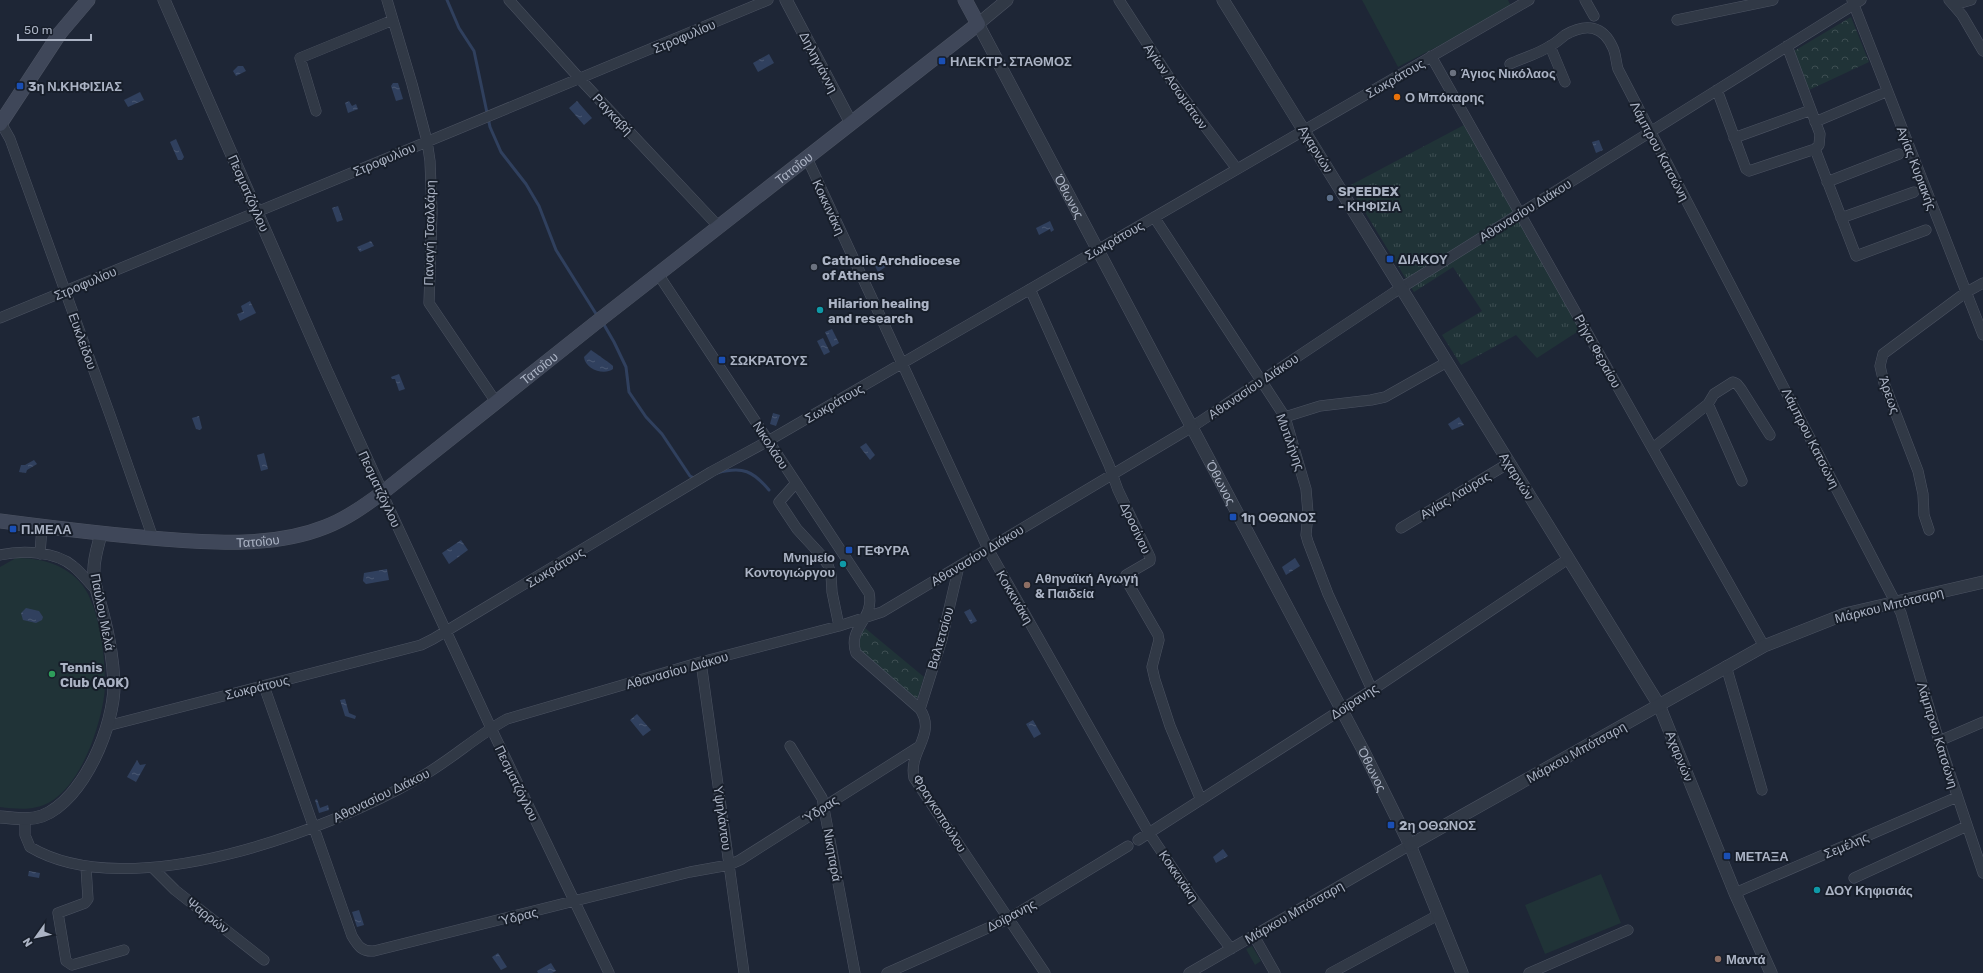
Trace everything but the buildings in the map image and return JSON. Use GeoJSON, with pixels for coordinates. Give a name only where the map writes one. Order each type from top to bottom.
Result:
{"type":"FeatureCollection","features":[{"type":"Feature","properties":{"kind":"main road"},"geometry":{"type":"LineString","coordinates":[[1,124],[60,33],[88,0]]}},
{"type":"Feature","properties":{"kind":"main road","name":"Όθωνος"},"geometry":{"type":"LineString","coordinates":[[965,0],[978,24]]}},
{"type":"Feature","properties":{"kind":"main road","name":"Τατοΐου"},"geometry":{"type":"LineString","coordinates":[[0,520],[101,534],[239,542],[286,537],[325,527],[355,512],[382,493],[593,325],[978,24]]}},
{"type":"Feature","properties":{"kind":"street","name":"Πεσματζόγλου"},"geometry":{"type":"LineString","coordinates":[[164,0],[382,493],[491,728],[609,973]]}},
{"type":"Feature","properties":{"kind":"street","name":"Παναγή Τσαλδάρη"},"geometry":{"type":"LineString","coordinates":[[387,0],[427,141],[430,161],[432,212],[429,303],[496,402]]}},
{"type":"Feature","properties":{"kind":"street","name":"Ραγκαβή"},"geometry":{"type":"LineString","coordinates":[[509,0],[580,79],[719,227]]}},
{"type":"Feature","properties":{"kind":"street","name":"Στροφυλίου"},"geometry":{"type":"LineString","coordinates":[[0,318],[768,0]]}},
{"type":"Feature","properties":{"kind":"street","name":"Δηληγιάννη"},"geometry":{"type":"LineString","coordinates":[[786,0],[851,123]]}},
{"type":"Feature","properties":{"kind":"street","name":"Τατοΐου"},"geometry":{"type":"LineString","coordinates":[[978,24],[1007,0]]}},
{"type":"Feature","properties":{"kind":"street","name":"Αγίων Ασωμάτων"},"geometry":{"type":"LineString","coordinates":[[1119,0],[1174,85],[1237,169]]}},
{"type":"Feature","properties":{"kind":"street","name":"Αχαρνών"},"geometry":{"type":"LineString","coordinates":[[1223,0],[1659,705],[1735,893],[1771,973]]}},
{"type":"Feature","properties":{"kind":"street","name":"Σωκράτους"},"geometry":{"type":"LineString","coordinates":[[107,726],[421,645],[447,632],[711,472],[902,364],[1529,0]]}},
{"type":"Feature","properties":{"kind":"street"},"geometry":{"type":"LineString","coordinates":[[1585,0],[1594,16]]}},
{"type":"Feature","properties":{"kind":"street"},"geometry":{"type":"LineString","coordinates":[[1677,20],[1773,0]]}},
{"type":"Feature","properties":{"kind":"street"},"geometry":{"type":"LineString","coordinates":[[1971,0],[1952,2],[1983,51]]}},
{"type":"Feature","properties":{"kind":"street","name":"Αθανασίου Διάκου"},"geometry":{"type":"LineString","coordinates":[[25,819],[25,835],[30,847],[68,862],[86,867],[153,868],[266,844],[313,828],[390,794],[443,764],[491,728],[507,719],[701,662],[864,619],[882,612],[1112,474],[1192,428],[1401,288],[1856,2]]}},
{"type":"Feature","properties":{"kind":"street","name":"Αγίας Κυριακής"},"geometry":{"type":"LineString","coordinates":[[1856,2],[1965,293],[1983,335]]}},
{"type":"Feature","properties":{"kind":"street"},"geometry":{"type":"LineString","coordinates":[[316,111],[300,58],[393,20]]}},
{"type":"Feature","properties":{"kind":"street","name":"Όθωνος"},"geometry":{"type":"LineString","coordinates":[[978,24],[1341,710],[1410,845],[1462,973]]}},
{"type":"Feature","properties":{"kind":"street","name":"Λάμπρου Κατσώνη"},"geometry":{"type":"LineString","coordinates":[[1550,46],[1576,30],[1592,28],[1599,29],[1614,50],[1618,69],[1650,132],[1901,613],[1966,826],[1983,873]]}},
{"type":"Feature","properties":{"kind":"street"},"geometry":{"type":"LineString","coordinates":[[1510,64],[1550,46],[1565,82]]}},
{"type":"Feature","properties":{"kind":"street"},"geometry":{"type":"LineString","coordinates":[[1717,90],[1746,169],[1749,171],[1815,149],[1819,145],[1821,139],[1787,46]]}},
{"type":"Feature","properties":{"kind":"street","name":"Ρήγα Φεραίου"},"geometry":{"type":"LineString","coordinates":[[1432,56],[1764,646]]}},
{"type":"Feature","properties":{"kind":"street"},"geometry":{"type":"LineString","coordinates":[[1816,122],[1881,94]]}},
{"type":"Feature","properties":{"kind":"street"},"geometry":{"type":"LineString","coordinates":[[1734,138],[1811,110]]}},
{"type":"Feature","properties":{"kind":"street","name":"Ευκλείδου"},"geometry":{"type":"LineString","coordinates":[[1,124],[10,139],[153,538]]}},
{"type":"Feature","properties":{"kind":"street"},"geometry":{"type":"LineString","coordinates":[[1815,149],[1856,256],[1926,230]]}},
{"type":"Feature","properties":{"kind":"street"},"geometry":{"type":"LineString","coordinates":[[1827,182],[1899,154]]}},
{"type":"Feature","properties":{"kind":"street","name":"Κοκκινάκη"},"geometry":{"type":"LineString","coordinates":[[807,158],[988,549],[1149,833],[1190,894],[1231,949]]}},
{"type":"Feature","properties":{"kind":"street"},"geometry":{"type":"LineString","coordinates":[[1841,218],[1914,192]]}},
{"type":"Feature","properties":{"kind":"street","name":"Μυτιλήνης"},"geometry":{"type":"LineString","coordinates":[[1154,217],[1285,417],[1306,489],[1308,513],[1306,535],[1308,542],[1328,594],[1372,690]]}},
{"type":"Feature","properties":{"kind":"street","name":"Νικολάου"},"geometry":{"type":"LineString","coordinates":[[658,274],[869,593],[870,607],[864,619]]}},
{"type":"Feature","properties":{"kind":"street","name":"Άρεως"},"geometry":{"type":"LineString","coordinates":[[1929,530],[1924,515],[1923,494],[1918,471],[1880,366],[1883,354],[1965,293],[1983,283]]}},
{"type":"Feature","properties":{"kind":"street","name":"Δροσίνου"},"geometry":{"type":"LineString","coordinates":[[1030,289],[1150,557],[1150,561],[1147,564],[1126,575],[1125,578],[1158,635],[1159,640],[1152,667],[1155,680],[1170,726],[1201,800]]}},
{"type":"Feature","properties":{"kind":"street"},"geometry":{"type":"LineString","coordinates":[[1285,417],[1320,406],[1385,397],[1447,362]]}},
{"type":"Feature","properties":{"kind":"street"},"geometry":{"type":"LineString","coordinates":[[1653,448],[1708,404],[1714,394],[1733,382],[1738,384],[1770,435]]}},
{"type":"Feature","properties":{"kind":"street"},"geometry":{"type":"LineString","coordinates":[[1708,404],[1742,481]]}},
{"type":"Feature","properties":{"kind":"street","name":"Αγίας Λαύρας"},"geometry":{"type":"LineString","coordinates":[[1401,528],[1509,463]]}},
{"type":"Feature","properties":{"kind":"street"},"geometry":{"type":"LineString","coordinates":[[796,483],[778,502],[797,529],[828,565],[831,574],[832,592],[839,626]]}},
{"type":"Feature","properties":{"kind":"street"},"geometry":{"type":"LineString","coordinates":[[40,554],[42,526]]}},
{"type":"Feature","properties":{"kind":"street","name":"Παύλου Μελά"},"geometry":{"type":"LineString","coordinates":[[0,817],[25,819],[44,815],[53,810],[72,792],[83,777],[96,753],[107,726],[114,684],[107,631],[94,573],[101,534]]}},
{"type":"Feature","properties":{"kind":"street"},"geometry":{"type":"LineString","coordinates":[[0,555],[12,552],[54,556],[73,565],[97,591]]}},
{"type":"Feature","properties":{"kind":"street","name":"Δοϊρανης"},"geometry":{"type":"LineString","coordinates":[[1138,840],[1372,690],[1568,559]]}},
{"type":"Feature","properties":{"kind":"street","name":"Βαλτετσίου"},"geometry":{"type":"LineString","coordinates":[[920,709],[942,639],[959,566]]}},
{"type":"Feature","properties":{"kind":"street","name":"Μάρκου Μπότσαρη"},"geometry":{"type":"LineString","coordinates":[[1189,973],[1410,845],[1764,646],[1845,614],[1895,601],[1983,582]]}},
{"type":"Feature","properties":{"kind":"street"},"geometry":{"type":"LineString","coordinates":[[864,619],[853,638],[856,653],[920,709]]}},
{"type":"Feature","properties":{"kind":"street","name":"Υψηλάντου"},"geometry":{"type":"LineString","coordinates":[[701,662],[744,973]]}},
{"type":"Feature","properties":{"kind":"street"},"geometry":{"type":"LineString","coordinates":[[1726,666],[1762,790]]}},
{"type":"Feature","properties":{"kind":"street","name":"Ύδρας"},"geometry":{"type":"LineString","coordinates":[[264,686],[352,936],[359,947],[365,952],[574,902],[690,872],[729,865],[920,746]]}},
{"type":"Feature","properties":{"kind":"street","name":"Φραγκοπούλου"},"geometry":{"type":"LineString","coordinates":[[920,709],[926,722],[924,737],[913,762],[914,778],[1045,973]]}},
{"type":"Feature","properties":{"kind":"street"},"geometry":{"type":"LineString","coordinates":[[1939,740],[1983,722]]}},
{"type":"Feature","properties":{"kind":"street","name":"Νικηταρά"},"geometry":{"type":"LineString","coordinates":[[790,746],[822,798],[855,973]]}},
{"type":"Feature","properties":{"kind":"street","name":"Σεμέλης"},"geometry":{"type":"LineString","coordinates":[[1735,893],[1957,797]]}},
{"type":"Feature","properties":{"kind":"street"},"geometry":{"type":"LineString","coordinates":[[1854,878],[1966,826]]}},
{"type":"Feature","properties":{"kind":"street","name":"Δοϊρανης"},"geometry":{"type":"LineString","coordinates":[[887,973],[1008,919],[1128,846]]}},
{"type":"Feature","properties":{"kind":"street"},"geometry":{"type":"LineString","coordinates":[[86,867],[88,899],[85,903],[58,913],[66,961],[72,965],[124,950]]}},
{"type":"Feature","properties":{"kind":"street","name":"Ψαρρών"},"geometry":{"type":"LineString","coordinates":[[153,868],[175,890],[264,960]]}},
{"type":"Feature","properties":{"kind":"street"},"geometry":{"type":"LineString","coordinates":[[1331,973],[1438,914]]}},
{"type":"Feature","properties":{"kind":"street"},"geometry":{"type":"LineString","coordinates":[[1529,973],[1628,930]]}},
{"type":"Feature","properties":{"kind":"street"},"geometry":{"type":"LineString","coordinates":[[1254,936],[1275,973]]}},
{"type":"Feature","properties":{"kind":"green space"},"geometry":{"type":"Polygon","coordinates":[[[1362,0],[1508,0],[1512,8],[1398,67],[1362,0]]]}},
{"type":"Feature","properties":{"kind":"green space"},"geometry":{"type":"Polygon","coordinates":[[[1851,17],[1869,62],[1809,90],[1794,51],[1851,17]]]}},
{"type":"Feature","properties":{"kind":"green space"},"geometry":{"type":"Polygon","coordinates":[[[1464,125],[1580,330],[1537,358],[1516,335],[1461,365],[1442,335],[1482,311],[1453,267],[1414,292],[1349,186],[1464,125]]]}},
{"type":"Feature","properties":{"kind":"green space","name":"Tennis Club (AOK)"},"geometry":{"type":"Polygon","coordinates":[[[16,558],[33,559],[50,563],[65,570],[79,581],[86,591],[97,619],[101,636],[105,670],[102,710],[93,740],[79,770],[71,783],[61,794],[50,802],[38,807],[25,809],[0,807],[0,567],[16,558]]]}},
{"type":"Feature","properties":{"kind":"green space"},"geometry":{"type":"Polygon","coordinates":[[[865,628],[924,677],[917,699],[862,653],[859,640],[865,628]]]}},
{"type":"Feature","properties":{"kind":"green space"},"geometry":{"type":"Polygon","coordinates":[[[1601,874],[1621,923],[1545,954],[1525,905],[1601,874]]]}},
{"type":"Feature","properties":{"kind":"green space"},"geometry":{"type":"Polygon","coordinates":[[[1252,946],[1261,961],[1255,965],[1246,949],[1252,946]]]}},
{"type":"Feature","properties":{"kind":"water"},"geometry":{"type":"Polygon","coordinates":[[[769,54],[774,63],[758,72],[753,63],[769,54]]]}},
{"type":"Feature","properties":{"kind":"water"},"geometry":{"type":"Polygon","coordinates":[[[238,66],[243,66],[246,71],[236,76],[233,71],[238,66]]]}},
{"type":"Feature","properties":{"kind":"water"},"geometry":{"type":"Polygon","coordinates":[[[393,83],[398,83],[403,99],[396,101],[391,86],[393,83]]]}},
{"type":"Feature","properties":{"kind":"water"},"geometry":{"type":"Polygon","coordinates":[[[140,92],[144,100],[128,107],[124,100],[140,92]]]}},
{"type":"Feature","properties":{"kind":"water"},"geometry":{"type":"Polygon","coordinates":[[[349,101],[352,106],[356,104],[358,109],[348,113],[345,103],[349,101]]]}},
{"type":"Feature","properties":{"kind":"water"},"geometry":{"type":"Polygon","coordinates":[[[577,101],[592,118],[584,125],[569,108],[577,101]]]}},
{"type":"Feature","properties":{"kind":"water"},"geometry":{"type":"Polygon","coordinates":[[[176,139],[184,157],[182,160],[178,160],[170,142],[176,139]]]}},
{"type":"Feature","properties":{"kind":"water"},"geometry":{"type":"Polygon","coordinates":[[[1599,140],[1603,150],[1596,153],[1592,142],[1599,140]]]}},
{"type":"Feature","properties":{"kind":"water"},"geometry":{"type":"Polygon","coordinates":[[[338,206],[343,220],[337,222],[332,208],[338,206]]]}},
{"type":"Feature","properties":{"kind":"water"},"geometry":{"type":"Polygon","coordinates":[[[1050,221],[1054,230],[1051,232],[1050,229],[1039,235],[1036,228],[1050,221]]]}},
{"type":"Feature","properties":{"kind":"water"},"geometry":{"type":"Polygon","coordinates":[[[371,241],[374,246],[360,252],[357,247],[371,241]]]}},
{"type":"Feature","properties":{"kind":"water"},"geometry":{"type":"Polygon","coordinates":[[[885,256],[886,260],[890,264],[878,272],[875,266],[878,265],[880,260],[885,256]]]}},
{"type":"Feature","properties":{"kind":"water"},"geometry":{"type":"Polygon","coordinates":[[[250,301],[256,313],[240,321],[237,314],[243,312],[241,306],[250,301]]]}},
{"type":"Feature","properties":{"kind":"water"},"geometry":{"type":"Polygon","coordinates":[[[832,329],[839,343],[832,347],[825,332],[832,329]]]}},
{"type":"Feature","properties":{"kind":"water"},"geometry":{"type":"Polygon","coordinates":[[[823,338],[830,352],[824,355],[817,341],[823,338]]]}},
{"type":"Feature","properties":{"kind":"water"},"geometry":{"type":"Polygon","coordinates":[[[591,350],[613,366],[613,369],[605,372],[591,368],[585,361],[584,357],[591,350]]]}},
{"type":"Feature","properties":{"kind":"water"},"geometry":{"type":"Polygon","coordinates":[[[399,374],[405,389],[399,391],[395,379],[392,379],[391,377],[399,374]]]}},
{"type":"Feature","properties":{"kind":"water"},"geometry":{"type":"Polygon","coordinates":[[[773,413],[780,415],[776,426],[770,424],[773,413]]]}},
{"type":"Feature","properties":{"kind":"water"},"geometry":{"type":"Polygon","coordinates":[[[199,416],[202,428],[200,430],[196,429],[192,418],[199,416]]]}},
{"type":"Feature","properties":{"kind":"water"},"geometry":{"type":"Polygon","coordinates":[[[1459,417],[1464,425],[1452,430],[1448,424],[1459,417]]]}},
{"type":"Feature","properties":{"kind":"water"},"geometry":{"type":"Polygon","coordinates":[[[866,443],[875,455],[870,460],[860,447],[866,443]]]}},
{"type":"Feature","properties":{"kind":"water"},"geometry":{"type":"Polygon","coordinates":[[[264,453],[268,469],[261,471],[257,455],[264,453]]]}},
{"type":"Feature","properties":{"kind":"water"},"geometry":{"type":"Polygon","coordinates":[[[34,460],[37,464],[27,470],[26,473],[19,472],[21,465],[25,465],[34,460]]]}},
{"type":"Feature","properties":{"kind":"water"},"geometry":{"type":"Polygon","coordinates":[[[461,540],[468,550],[449,564],[442,553],[461,540]]]}},
{"type":"Feature","properties":{"kind":"water"},"geometry":{"type":"Polygon","coordinates":[[[1295,558],[1300,566],[1286,575],[1282,567],[1295,558]]]}},
{"type":"Feature","properties":{"kind":"water"},"geometry":{"type":"Polygon","coordinates":[[[387,569],[389,580],[366,584],[363,581],[364,573],[387,569]]]}},
{"type":"Feature","properties":{"kind":"water"},"geometry":{"type":"Polygon","coordinates":[[[26,608],[39,611],[43,617],[42,620],[36,623],[23,620],[21,613],[26,608]]]}},
{"type":"Feature","properties":{"kind":"water"},"geometry":{"type":"Polygon","coordinates":[[[970,609],[977,621],[971,624],[964,612],[970,609]]]}},
{"type":"Feature","properties":{"kind":"water"},"geometry":{"type":"Polygon","coordinates":[[[345,699],[349,713],[356,716],[355,719],[345,716],[340,700],[345,699]]]}},
{"type":"Feature","properties":{"kind":"water"},"geometry":{"type":"Polygon","coordinates":[[[637,714],[651,730],[643,736],[630,720],[637,714]]]}},
{"type":"Feature","properties":{"kind":"water"},"geometry":{"type":"Polygon","coordinates":[[[1033,720],[1041,734],[1034,738],[1026,724],[1033,720]]]}},
{"type":"Feature","properties":{"kind":"water"},"geometry":{"type":"Polygon","coordinates":[[[137,760],[140,765],[146,764],[136,782],[127,777],[137,760]]]}},
{"type":"Feature","properties":{"kind":"water"},"geometry":{"type":"Polygon","coordinates":[[[317,799],[320,808],[328,805],[329,810],[319,813],[315,800],[317,799]]]}},
{"type":"Feature","properties":{"kind":"water"},"geometry":{"type":"Polygon","coordinates":[[[1223,849],[1228,856],[1216,863],[1213,857],[1223,849]]]}},
{"type":"Feature","properties":{"kind":"water"},"geometry":{"type":"Polygon","coordinates":[[[29,871],[40,873],[39,878],[28,876],[29,871]]]}},
{"type":"Feature","properties":{"kind":"water"},"geometry":{"type":"Polygon","coordinates":[[[359,910],[364,925],[357,927],[352,912],[359,910]]]}},
{"type":"Feature","properties":{"kind":"water"},"geometry":{"type":"Polygon","coordinates":[[[498,953],[507,967],[501,970],[492,957],[498,953]]]}},
{"type":"Feature","properties":{"kind":"water"},"geometry":{"type":"Polygon","coordinates":[[[551,963],[556,971],[552,973],[538,973],[537,971],[551,963]]]}},
{"type":"Feature","properties":{"kind":"waterway"},"geometry":{"type":"LineString","coordinates":[[447,0],[459,28],[474,51],[490,127],[501,152],[526,184],[539,206],[556,250],[598,317]]}},
{"type":"Feature","properties":{"kind":"waterway"},"geometry":{"type":"LineString","coordinates":[[603,323],[626,367],[629,392],[646,417],[662,434],[690,476],[694,478]]}},
{"type":"Feature","properties":{"kind":"waterway"},"geometry":{"type":"LineString","coordinates":[[717,473],[741,470],[758,478],[769,490]]}},
{"type":"Feature","properties":{"kind":"place","name":"ΗΛΕΚΤΡ. ΣΤΑΘΜΟΣ"},"geometry":{"type":"Point","coordinates":[942,61]}},
{"type":"Feature","properties":{"kind":"place","name":"Άγιος Νικόλαος"},"geometry":{"type":"Point","coordinates":[1453,73]}},
{"type":"Feature","properties":{"kind":"place","name":"3η Ν.ΚΗΦΙΣΙΑΣ"},"geometry":{"type":"Point","coordinates":[20,86]}},
{"type":"Feature","properties":{"kind":"place","name":"Ο Μπόκαρης"},"geometry":{"type":"Point","coordinates":[1397,97]}},
{"type":"Feature","properties":{"kind":"place","name":"SPEEDEX - ΚΗΦΙΣΙΑ"},"geometry":{"type":"Point","coordinates":[1330,198]}},
{"type":"Feature","properties":{"kind":"place","name":"ΔΙΑΚΟΥ"},"geometry":{"type":"Point","coordinates":[1390,259]}},
{"type":"Feature","properties":{"kind":"place","name":"Catholic Archdiocese of Athens"},"geometry":{"type":"Point","coordinates":[814,267]}},
{"type":"Feature","properties":{"kind":"place","name":"Hilarion healing and research"},"geometry":{"type":"Point","coordinates":[820,310]}},
{"type":"Feature","properties":{"kind":"place","name":"ΣΩΚΡΑΤΟΥΣ"},"geometry":{"type":"Point","coordinates":[722,360]}},
{"type":"Feature","properties":{"kind":"place","name":"1η ΟΘΩΝΟΣ"},"geometry":{"type":"Point","coordinates":[1233,517]}},
{"type":"Feature","properties":{"kind":"place","name":"Π.ΜΕΛΑ"},"geometry":{"type":"Point","coordinates":[13,529]}},
{"type":"Feature","properties":{"kind":"place","name":"ΓΕΦΥΡΑ"},"geometry":{"type":"Point","coordinates":[849,550]}},
{"type":"Feature","properties":{"kind":"place","name":"Μνημείο Κοντογιώργου"},"geometry":{"type":"Point","coordinates":[843,564]}},
{"type":"Feature","properties":{"kind":"place","name":"Αθηναϊκή Αγωγή & Παιδεία"},"geometry":{"type":"Point","coordinates":[1027,585]}},
{"type":"Feature","properties":{"kind":"place","name":"Tennis Club (AOK)"},"geometry":{"type":"Point","coordinates":[52,674]}},
{"type":"Feature","properties":{"kind":"place","name":"2η ΟΘΩΝΟΣ"},"geometry":{"type":"Point","coordinates":[1391,825]}},
{"type":"Feature","properties":{"kind":"place","name":"ΜΕΤΑΞΑ"},"geometry":{"type":"Point","coordinates":[1727,856]}},
{"type":"Feature","properties":{"kind":"place","name":"ΔΟΥ Κηφισιάς"},"geometry":{"type":"Point","coordinates":[1817,890]}},
{"type":"Feature","properties":{"kind":"place","name":"Μαντά"},"geometry":{"type":"Point","coordinates":[1718,959]}}]}
